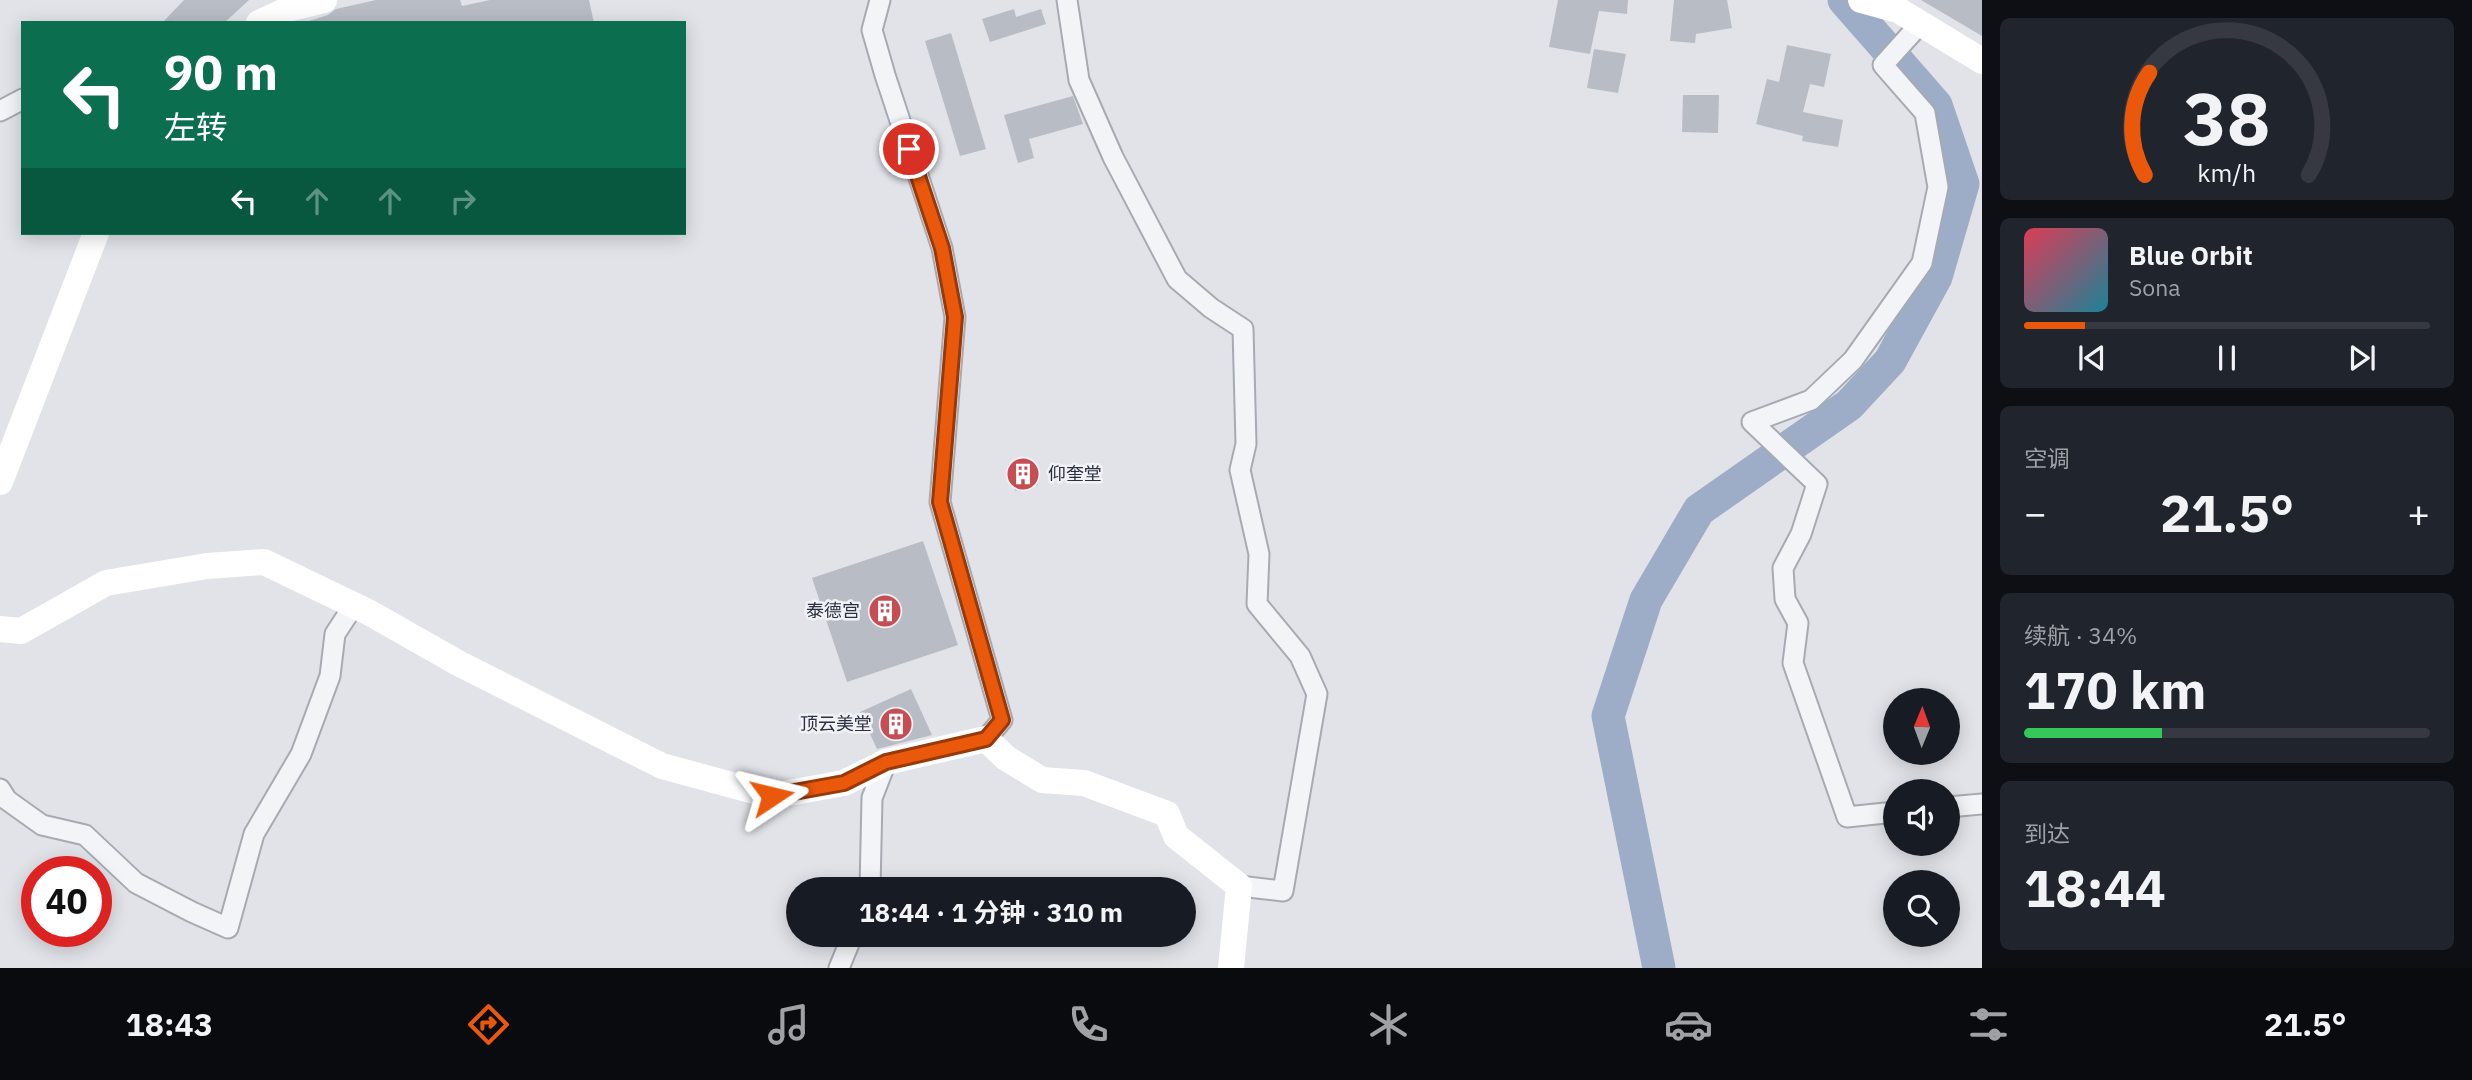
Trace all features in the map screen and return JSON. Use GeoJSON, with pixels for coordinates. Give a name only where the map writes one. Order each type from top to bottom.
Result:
{"type":"FeatureCollection","features":[{"type":"Feature","properties":{"kind":"street"},"geometry":{"type":"LineString","coordinates":[[263,21],[292,8],[324,0]]}},
{"type":"Feature","properties":{"kind":"street"},"geometry":{"type":"LineString","coordinates":[[0,629],[21,631],[106,583],[207,566],[264,562],[354,605],[458,663],[662,766],[772,796],[844,783],[886,762],[986,739],[1002,720],[940,502],[955,317],[942,248],[872,30],[880,0]]}},
{"type":"Feature","properties":{"kind":"street"},"geometry":{"type":"LineString","coordinates":[[986,739],[1006,758],[1042,780],[1084,783],[1167,814],[1176,836],[1239,886],[1283,891],[1317,694],[1300,656],[1257,604],[1259,554],[1240,470],[1246,444],[1243,329],[1177,279],[1113,157],[1079,80],[1067,0]]}},
{"type":"Feature","properties":{"kind":"street"},"geometry":{"type":"LineString","coordinates":[[1861,0],[1982,61]]}},
{"type":"Feature","properties":{"kind":"street"},"geometry":{"type":"LineString","coordinates":[[1883,814],[1847,817],[1793,663],[1798,623],[1785,599],[1783,568],[1801,534],[1817,484],[1752,422],[1811,400],[1853,360],[1922,262],[1938,187],[1925,113],[1883,65],[1909,23]]}},
{"type":"Feature","properties":{"kind":"street"},"geometry":{"type":"LineString","coordinates":[[0,111],[21,100]]}},
{"type":"Feature","properties":{"kind":"street"},"geometry":{"type":"LineString","coordinates":[[0,482],[95,235]]}},
{"type":"Feature","properties":{"kind":"street"},"geometry":{"type":"LineString","coordinates":[[0,789],[7,800],[42,825],[85,835],[136,883],[228,928],[254,834],[301,754],[330,676],[335,634],[354,605]]}},
{"type":"Feature","properties":{"kind":"street"},"geometry":{"type":"LineString","coordinates":[[870,877],[872,798],[886,762]]}},
{"type":"Feature","properties":{"kind":"street"},"geometry":{"type":"LineString","coordinates":[[1960,806],[1982,804]]}},
{"type":"Feature","properties":{"kind":"street"},"geometry":{"type":"LineString","coordinates":[[1231,968],[1239,886]]}},
{"type":"Feature","properties":{"kind":"street"},"geometry":{"type":"LineString","coordinates":[[839,968],[848,947]]}},
{"type":"Feature","properties":{"kind":"building"},"geometry":{"type":"Polygon","coordinates":[[[184,0],[249,0],[226,21],[164,21],[184,0]]]}},
{"type":"Feature","properties":{"kind":"building"},"geometry":{"type":"Polygon","coordinates":[[[376,0],[460,0],[462,6],[490,0],[589,0],[594,21],[309,21],[328,15],[336,9],[376,0]]]}},
{"type":"Feature","properties":{"kind":"building"},"geometry":{"type":"Polygon","coordinates":[[[1558,0],[1628,0],[1627,14],[1599,11],[1590,54],[1549,47],[1558,0]]]}},
{"type":"Feature","properties":{"kind":"building"},"geometry":{"type":"Polygon","coordinates":[[[1674,0],[1727,0],[1732,28],[1696,34],[1695,43],[1670,41],[1674,0]]]}},
{"type":"Feature","properties":{"kind":"building"},"geometry":{"type":"Polygon","coordinates":[[[1921,0],[1982,0],[1982,36],[1921,0]]]}},
{"type":"Feature","properties":{"kind":"building"},"geometry":{"type":"Polygon","coordinates":[[[1014,9],[1016,17],[1041,9],[1046,24],[990,42],[982,19],[1014,9]]]}},
{"type":"Feature","properties":{"kind":"building"},"geometry":{"type":"Polygon","coordinates":[[[951,33],[986,149],[960,156],[925,41],[951,33]]]}},
{"type":"Feature","properties":{"kind":"building"},"geometry":{"type":"Polygon","coordinates":[[[1787,45],[1831,54],[1824,87],[1810,84],[1803,112],[1843,120],[1838,147],[1802,141],[1803,136],[1756,124],[1767,79],[1779,82],[1787,45]]]}},
{"type":"Feature","properties":{"kind":"building"},"geometry":{"type":"Polygon","coordinates":[[[1594,49],[1626,54],[1618,93],[1587,88],[1594,49]]]}},
{"type":"Feature","properties":{"kind":"building"},"geometry":{"type":"Polygon","coordinates":[[[1683,95],[1719,95],[1718,133],[1682,132],[1683,95]]]}},
{"type":"Feature","properties":{"kind":"building"},"geometry":{"type":"Polygon","coordinates":[[[1073,96],[1083,124],[1029,139],[1034,158],[1018,163],[1004,115],[1073,96]]]}},
{"type":"Feature","properties":{"kind":"building","name":"仰奎堂"},"geometry":{"type":"Polygon","coordinates":[[[1030,458],[1038,485],[1015,491],[1008,464],[1030,458]]]}},
{"type":"Feature","properties":{"kind":"building","name":"泰德宫"},"geometry":{"type":"Polygon","coordinates":[[[923,541],[958,645],[847,682],[812,578],[923,541]]]}},
{"type":"Feature","properties":{"kind":"building","name":"顶云美堂"},"geometry":{"type":"Polygon","coordinates":[[[911,689],[932,735],[877,749],[860,712],[911,689]]]}},
{"type":"Feature","properties":{"kind":"waterway"},"geometry":{"type":"LineString","coordinates":[[1659,968],[1608,716],[1646,600],[1699,510],[1849,405],[1890,361],[1936,277],[1963,184],[1936,105],[1844,0]]}},
{"type":"Feature","properties":{"kind":"place","name":"仰奎堂"},"geometry":{"type":"Point","coordinates":[1023,474]}},
{"type":"Feature","properties":{"kind":"place","name":"泰德宫"},"geometry":{"type":"Point","coordinates":[885,611]}},
{"type":"Feature","properties":{"kind":"place","name":"顶云美堂"},"geometry":{"type":"Point","coordinates":[896,724]}},
{"type":"Feature","properties":{"kind":"route"},"geometry":{"type":"LineString","coordinates":[[772,796],[844,783],[886,762],[986,739],[1002,720],[940,502],[955,317],[942,248],[909,149]]}}]}
